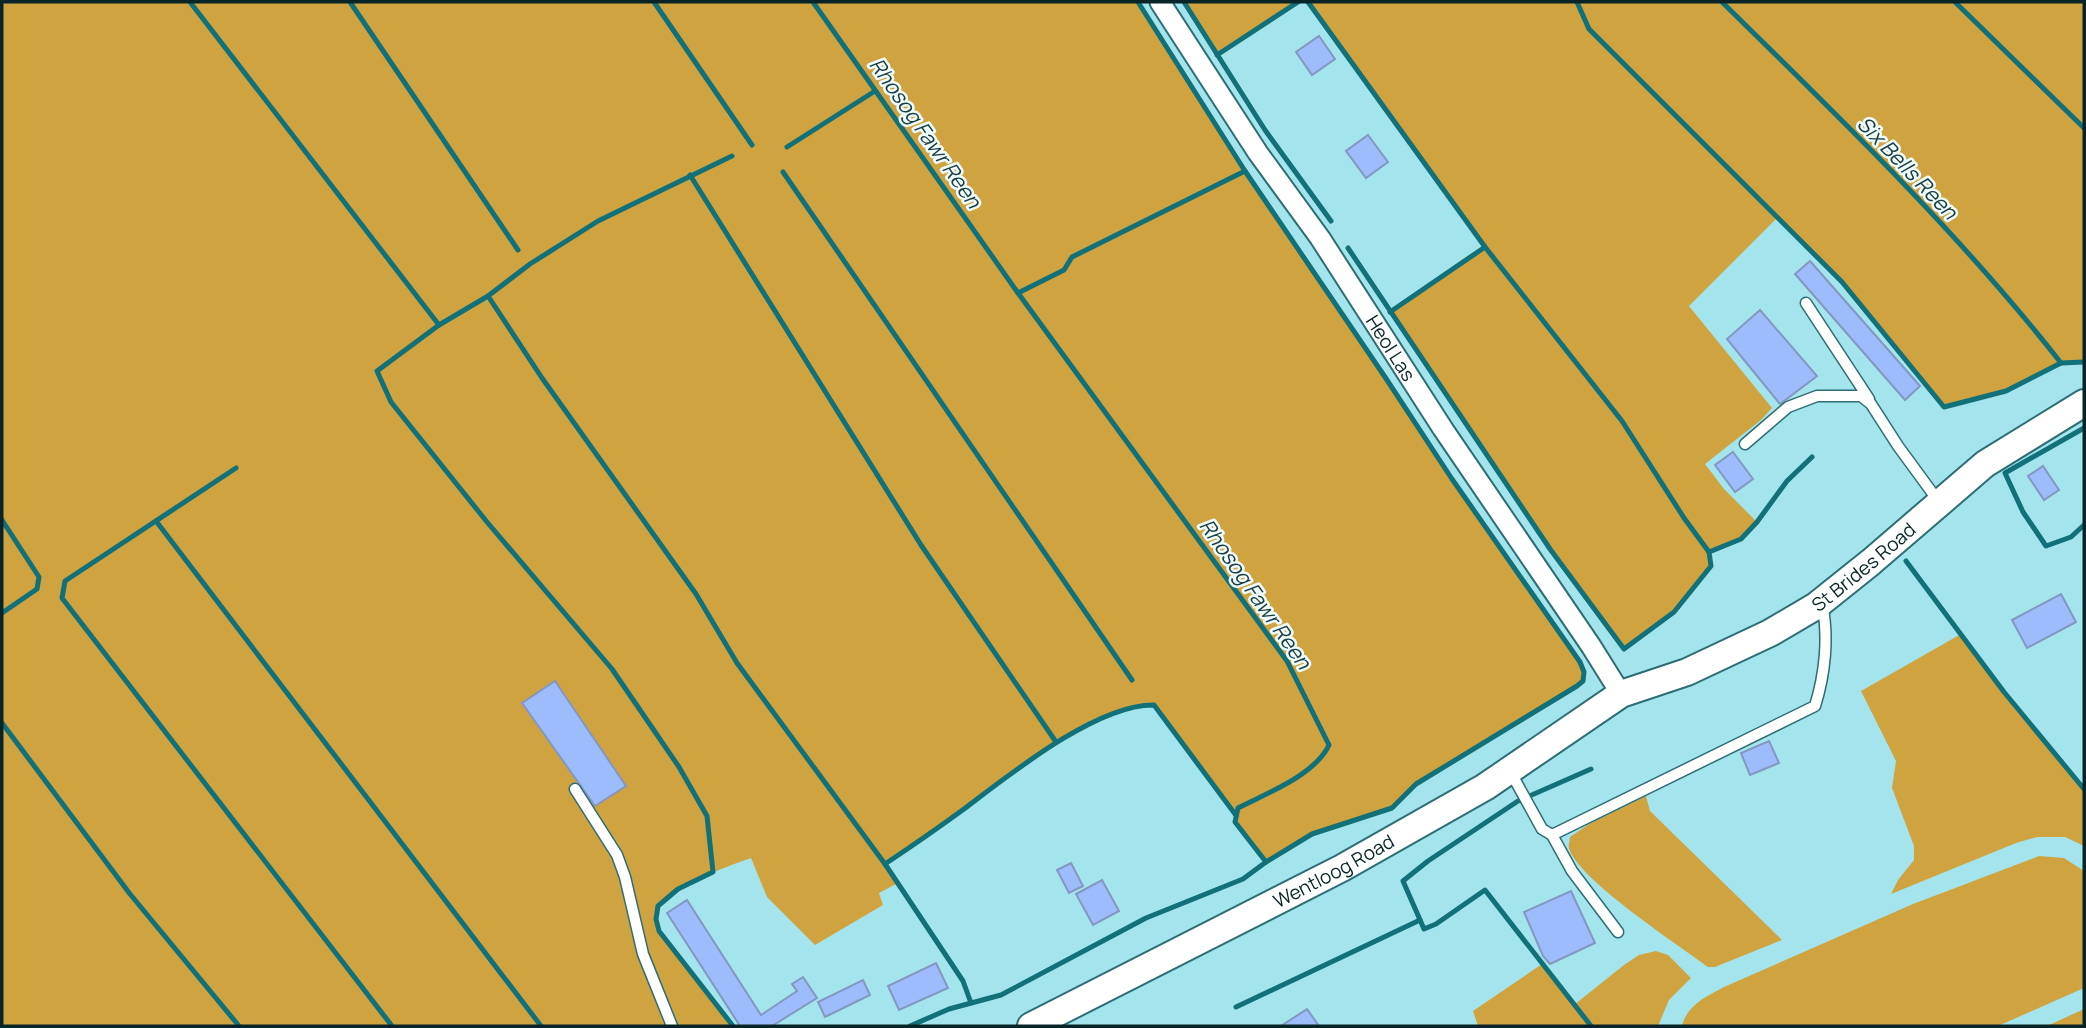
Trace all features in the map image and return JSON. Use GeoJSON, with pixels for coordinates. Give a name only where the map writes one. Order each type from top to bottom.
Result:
{"type":"FeatureCollection","features":[{"type":"Feature","properties":{"kind":"main road","name":"St Brides Road"},"geometry":{"type":"LineString","coordinates":[[1621,694],[1687,672],[1770,633],[1822,601],[1984,464],[2084,402]]}},
{"type":"Feature","properties":{"kind":"main road","name":"Wentloog Road"},"geometry":{"type":"LineString","coordinates":[[1031,1026],[1342,868],[1485,787],[1621,694]]}},
{"type":"Feature","properties":{"kind":"street","name":"Heol Las"},"geometry":{"type":"LineString","coordinates":[[1160,2],[1258,153],[1320,238],[1443,429],[1621,694]]}},
{"type":"Feature","properties":{"kind":"lane"},"geometry":{"type":"LineString","coordinates":[[1806,303],[1898,446],[1940,503]]}},
{"type":"Feature","properties":{"kind":"lane"},"geometry":{"type":"LineString","coordinates":[[1745,444],[1788,407],[1817,396],[1861,396],[1871,404]]}},
{"type":"Feature","properties":{"kind":"lane"},"geometry":{"type":"LineString","coordinates":[[1552,835],[1815,706],[1822,685],[1826,620],[1822,601]]}},
{"type":"Feature","properties":{"kind":"lane"},"geometry":{"type":"LineString","coordinates":[[1510,770],[1542,829],[1552,835],[1572,871],[1618,932]]}},
{"type":"Feature","properties":{"kind":"lane"},"geometry":{"type":"LineString","coordinates":[[575,789],[617,855],[625,877],[643,954],[672,1026]]}},
{"type":"Feature","properties":{"kind":"shaded area"},"geometry":{"type":"Polygon","coordinates":[[[2,2],[1138,2],[1245,171],[1452,479],[1580,662],[1584,672],[1583,681],[1416,784],[1392,808],[1312,834],[1266,862],[1235,822],[1235,814],[1154,705],[1131,708],[1106,716],[1079,729],[1026,763],[886,864],[898,883],[879,893],[883,905],[815,945],[767,897],[751,858],[726,867],[691,883],[658,906],[656,919],[660,931],[733,1026],[2,1026],[2,2]]]}},
{"type":"Feature","properties":{"kind":"shaded area"},"geometry":{"type":"Polygon","coordinates":[[[1184,2],[1298,2],[1217,55],[1184,2]]]}},
{"type":"Feature","properties":{"kind":"shaded area"},"geometry":{"type":"Polygon","coordinates":[[[1308,2],[2084,2],[2084,362],[2061,363],[2006,391],[1944,407],[1842,282],[1777,218],[1689,306],[1772,408],[1761,420],[1705,464],[1724,489],[1757,522],[1741,539],[1709,552],[1711,566],[1674,612],[1624,649],[1550,549],[1390,312],[1485,247],[1308,2]]]}},
{"type":"Feature","properties":{"kind":"shaded area"},"geometry":{"type":"Polygon","coordinates":[[[1961,634],[2004,692],[2084,789],[2084,846],[2065,837],[2037,837],[1891,894],[1914,860],[1914,846],[1892,788],[1896,761],[1861,691],[1961,634]]]}},
{"type":"Feature","properties":{"kind":"shaded area"},"geometry":{"type":"Polygon","coordinates":[[[1646,796],[1650,811],[1782,940],[1715,967],[1708,967],[1631,911],[1590,876],[1576,861],[1569,848],[1570,837],[1589,824],[1646,796]]]}},
{"type":"Feature","properties":{"kind":"shaded area"},"geometry":{"type":"Polygon","coordinates":[[[2039,856],[2064,858],[2084,871],[2084,988],[1998,1026],[1682,1026],[1693,1007],[1724,987],[1913,904],[2039,856]]]}},
{"type":"Feature","properties":{"kind":"shaded area"},"geometry":{"type":"Polygon","coordinates":[[[1656,951],[1668,955],[1691,978],[1669,1000],[1658,1026],[1478,1026],[1473,1011],[1542,964],[1574,1005],[1639,955],[1656,951]]]}},
{"type":"Feature","properties":{"kind":"shaded area"},"geometry":{"type":"Polygon","coordinates":[[[2084,1009],[2084,1026],[2047,1026],[2084,1009]]]}},
{"type":"Feature","properties":{"kind":"building"},"geometry":{"type":"Polygon","coordinates":[[[1319,36],[1335,59],[1312,75],[1296,52],[1319,36]]]}},
{"type":"Feature","properties":{"kind":"building"},"geometry":{"type":"Polygon","coordinates":[[[1368,135],[1388,162],[1366,178],[1346,151],[1368,135]]]}},
{"type":"Feature","properties":{"kind":"building"},"geometry":{"type":"Polygon","coordinates":[[[1810,261],[1920,386],[1905,400],[1795,274],[1810,261]]]}},
{"type":"Feature","properties":{"kind":"building"},"geometry":{"type":"Polygon","coordinates":[[[1760,310],[1817,376],[1780,404],[1727,339],[1760,310]]]}},
{"type":"Feature","properties":{"kind":"building"},"geometry":{"type":"Polygon","coordinates":[[[1733,452],[1753,479],[1735,492],[1715,465],[1733,452]]]}},
{"type":"Feature","properties":{"kind":"building"},"geometry":{"type":"Polygon","coordinates":[[[2043,466],[2059,490],[2044,500],[2028,476],[2043,466]]]}},
{"type":"Feature","properties":{"kind":"building"},"geometry":{"type":"Polygon","coordinates":[[[2061,594],[2076,622],[2027,648],[2012,620],[2061,594]]]}},
{"type":"Feature","properties":{"kind":"building"},"geometry":{"type":"Polygon","coordinates":[[[555,681],[626,786],[595,806],[522,703],[555,681]]]}},
{"type":"Feature","properties":{"kind":"building"},"geometry":{"type":"Polygon","coordinates":[[[1769,741],[1779,763],[1750,775],[1741,753],[1769,741]]]}},
{"type":"Feature","properties":{"kind":"building"},"geometry":{"type":"Polygon","coordinates":[[[1071,863],[1083,886],[1069,893],[1057,870],[1071,863]]]}},
{"type":"Feature","properties":{"kind":"building"},"geometry":{"type":"Polygon","coordinates":[[[1102,880],[1119,911],[1093,925],[1076,894],[1102,880]]]}},
{"type":"Feature","properties":{"kind":"building"},"geometry":{"type":"Polygon","coordinates":[[[1571,891],[1595,943],[1550,964],[1543,956],[1524,912],[1571,891]]]}},
{"type":"Feature","properties":{"kind":"building"},"geometry":{"type":"Polygon","coordinates":[[[687,900],[761,1015],[797,991],[792,984],[803,977],[817,998],[772,1026],[740,1026],[667,913],[687,900]]]}},
{"type":"Feature","properties":{"kind":"building"},"geometry":{"type":"Polygon","coordinates":[[[936,963],[948,988],[899,1010],[888,986],[936,963]]]}},
{"type":"Feature","properties":{"kind":"building"},"geometry":{"type":"Polygon","coordinates":[[[863,980],[870,995],[825,1017],[818,1002],[863,980]]]}},
{"type":"Feature","properties":{"kind":"building"},"geometry":{"type":"Polygon","coordinates":[[[1307,1009],[1319,1026],[1281,1026],[1307,1009]]]}},
{"type":"Feature","properties":{"kind":"waterway"},"geometry":{"type":"LineString","coordinates":[[190,2],[439,325]]}},
{"type":"Feature","properties":{"kind":"waterway"},"geometry":{"type":"LineString","coordinates":[[350,2],[518,250]]}},
{"type":"Feature","properties":{"kind":"waterway"},"geometry":{"type":"LineString","coordinates":[[654,2],[752,145]]}},
{"type":"Feature","properties":{"kind":"waterway","name":"Rhosog Fawr Reen"},"geometry":{"type":"LineString","coordinates":[[813,2],[1018,293],[1287,661],[1329,745],[1322,756],[1302,774],[1238,808],[1235,822],[1266,862],[1243,879],[1146,918],[1001,995],[949,1009],[910,1026]]}},
{"type":"Feature","properties":{"kind":"waterway"},"geometry":{"type":"LineString","coordinates":[[1138,2],[1245,171],[1452,479],[1580,662],[1584,672],[1583,681],[1577,686],[1416,784],[1392,808],[1312,834],[1266,862]]}},
{"type":"Feature","properties":{"kind":"waterway"},"geometry":{"type":"LineString","coordinates":[[1184,2],[1265,130],[1331,221]]}},
{"type":"Feature","properties":{"kind":"waterway"},"geometry":{"type":"LineString","coordinates":[[1217,55],[1298,2]]}},
{"type":"Feature","properties":{"kind":"waterway"},"geometry":{"type":"LineString","coordinates":[[1308,2],[1485,247],[1622,421],[1709,552]]}},
{"type":"Feature","properties":{"kind":"waterway"},"geometry":{"type":"LineString","coordinates":[[1577,2],[1589,29],[1842,282],[1944,407],[2006,391],[2061,363],[2084,362]]}},
{"type":"Feature","properties":{"kind":"waterway","name":"Six Bells Reen"},"geometry":{"type":"LineString","coordinates":[[1722,2],[1854,132],[1940,222],[2061,363]]}},
{"type":"Feature","properties":{"kind":"waterway"},"geometry":{"type":"LineString","coordinates":[[1955,2],[2084,128]]}},
{"type":"Feature","properties":{"kind":"waterway"},"geometry":{"type":"LineString","coordinates":[[787,147],[875,91]]}},
{"type":"Feature","properties":{"kind":"waterway"},"geometry":{"type":"LineString","coordinates":[[732,156],[598,221],[530,264],[488,296],[439,325],[377,371],[391,402],[487,522],[612,669],[679,767],[707,816],[713,872],[678,889],[658,906],[656,919],[659,931],[733,1026]]}},
{"type":"Feature","properties":{"kind":"waterway"},"geometry":{"type":"LineString","coordinates":[[1018,293],[1064,270],[1072,257],[1245,171]]}},
{"type":"Feature","properties":{"kind":"waterway"},"geometry":{"type":"LineString","coordinates":[[783,172],[1132,680]]}},
{"type":"Feature","properties":{"kind":"waterway"},"geometry":{"type":"LineString","coordinates":[[690,175],[921,545],[1056,742]]}},
{"type":"Feature","properties":{"kind":"waterway"},"geometry":{"type":"LineString","coordinates":[[1390,312],[1485,247]]}},
{"type":"Feature","properties":{"kind":"waterway"},"geometry":{"type":"LineString","coordinates":[[1348,248],[1550,549],[1624,649],[1674,612],[1711,566],[1709,552],[1741,539],[1787,481],[1812,457]]}},
{"type":"Feature","properties":{"kind":"waterway"},"geometry":{"type":"LineString","coordinates":[[488,296],[542,378],[696,594],[737,663],[885,864],[963,981],[971,1003]]}},
{"type":"Feature","properties":{"kind":"waterway"},"geometry":{"type":"LineString","coordinates":[[2084,428],[2005,473],[2023,512],[2046,546],[2071,537],[2084,525]]}},
{"type":"Feature","properties":{"kind":"waterway"},"geometry":{"type":"LineString","coordinates":[[236,468],[65,581],[62,598],[392,1026]]}},
{"type":"Feature","properties":{"kind":"waterway"},"geometry":{"type":"LineString","coordinates":[[2,520],[39,577],[37,589],[2,613]]}},
{"type":"Feature","properties":{"kind":"waterway"},"geometry":{"type":"LineString","coordinates":[[156,521],[541,1026]]}},
{"type":"Feature","properties":{"kind":"waterway"},"geometry":{"type":"LineString","coordinates":[[1906,561],[2004,692],[2084,789]]}},
{"type":"Feature","properties":{"kind":"waterway"},"geometry":{"type":"LineString","coordinates":[[885,864],[1054,744],[1107,716],[1131,708],[1154,705],[1235,814]]}},
{"type":"Feature","properties":{"kind":"waterway"},"geometry":{"type":"LineString","coordinates":[[2,723],[130,894],[239,1026]]}},
{"type":"Feature","properties":{"kind":"waterway"},"geometry":{"type":"LineString","coordinates":[[1591,769],[1518,801],[1428,861],[1403,881],[1424,929],[1436,924],[1485,890],[1591,1026]]}},
{"type":"Feature","properties":{"kind":"waterway"},"geometry":{"type":"LineString","coordinates":[[1236,1007],[1420,920]]}}]}
